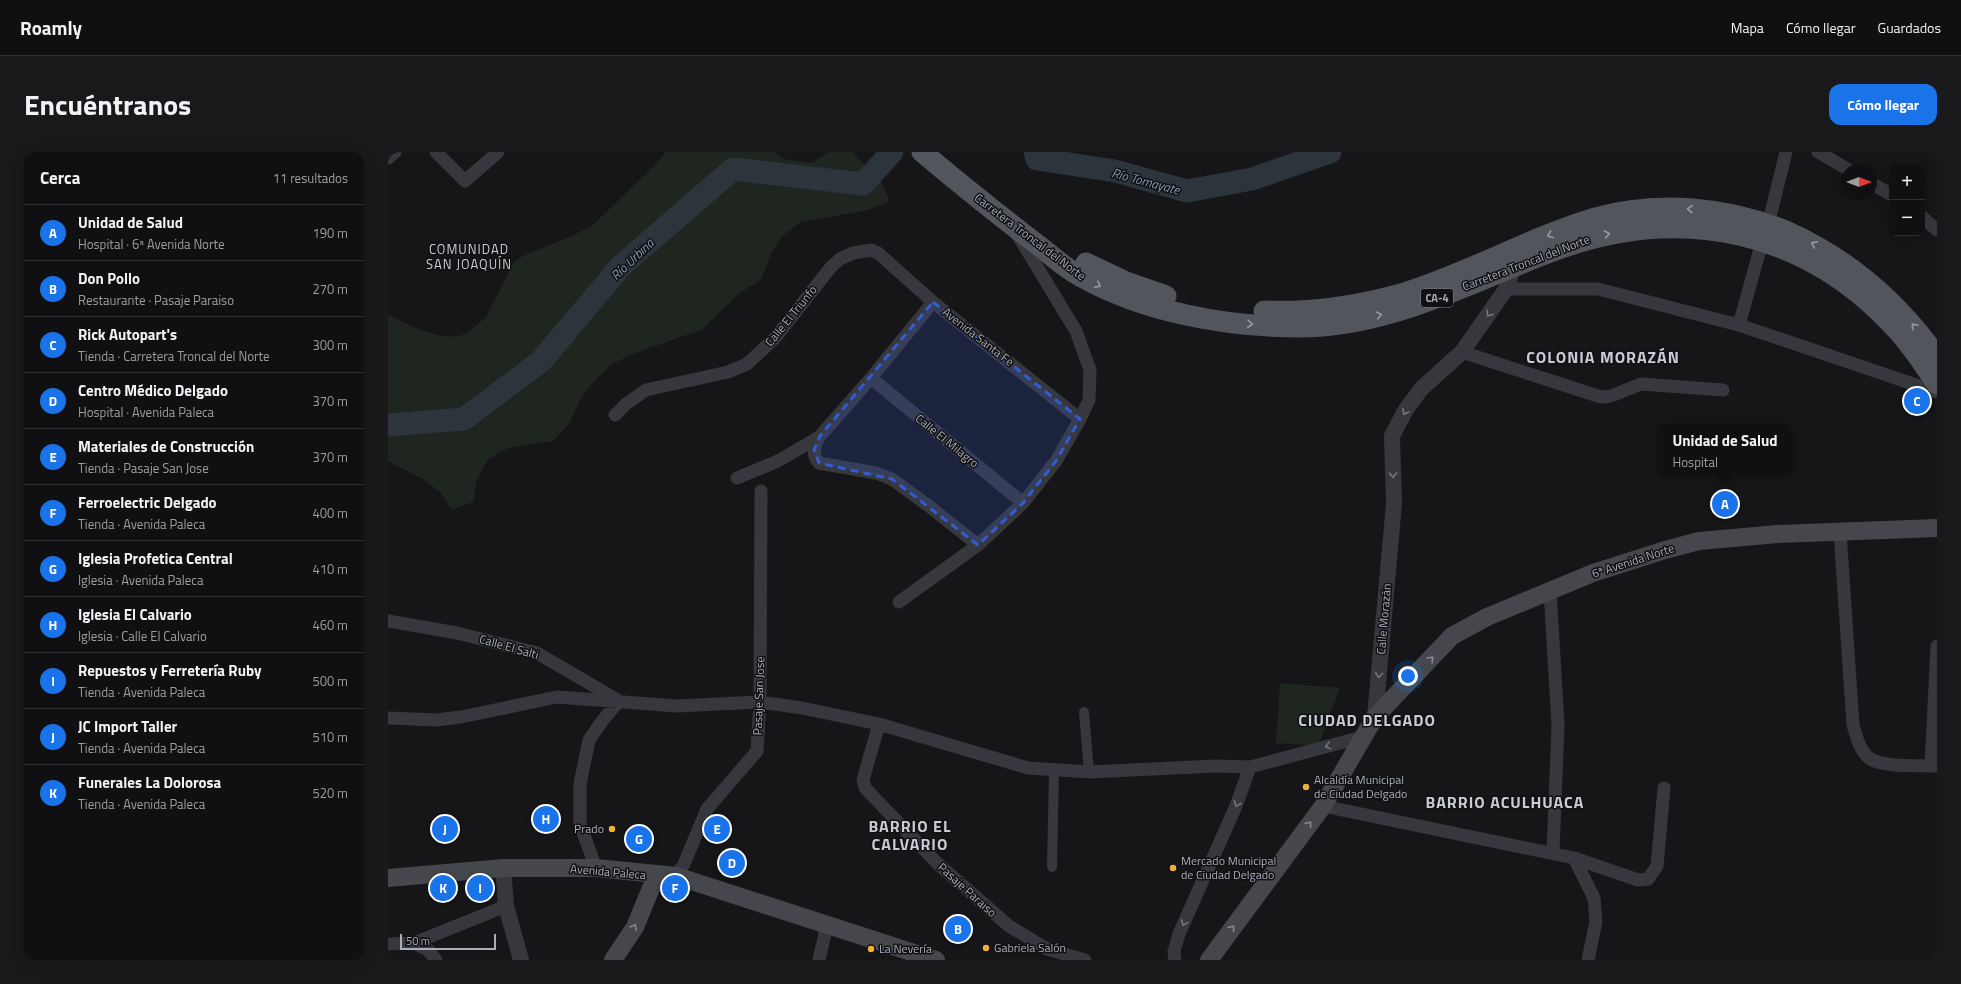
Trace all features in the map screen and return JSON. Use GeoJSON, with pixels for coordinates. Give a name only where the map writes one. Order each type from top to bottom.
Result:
{"type":"FeatureCollection","features":[{"type":"Feature","properties":{"kind":"main road","name":"Carretera Troncal del Norte"},"geometry":{"type":"LineString","coordinates":[[922,152],[1010,224],[1076,274],[1123,297],[1167,311],[1247,324],[1301,327],[1369,317],[1422,304],[1590,238],[1634,229],[1658,227],[1693,228],[1749,237],[1765,233],[1814,244],[1865,278],[1902,312],[1937,357]]}},
{"type":"Feature","properties":{"kind":"main road","name":"Carretera Troncal del Norte"},"geometry":{"type":"LineString","coordinates":[[943,152],[1054,243],[1080,259],[1126,282],[1159,294],[1190,302],[1240,309],[1292,312],[1355,305],[1377,300],[1428,284],[1594,218],[1625,212],[1683,208],[1717,210],[1765,233],[1841,281],[1858,294],[1882,315],[1907,341],[1937,384]]}},
{"type":"Feature","properties":{"kind":"main road","name":"6ª Avenida Norte"},"geometry":{"type":"LineString","coordinates":[[1375,717],[1452,636],[1486,617],[1593,573],[1665,550],[1699,541],[1778,534],[1937,528]]}},
{"type":"Feature","properties":{"kind":"main road","name":"Calle Morazán"},"geometry":{"type":"LineString","coordinates":[[1209,960],[1323,806],[1366,736],[1375,717]]}},
{"type":"Feature","properties":{"kind":"main road","name":"Avenida Paleca"},"geometry":{"type":"LineString","coordinates":[[388,878],[503,868],[596,868],[656,876],[676,876],[936,960]]}},
{"type":"Feature","properties":{"kind":"main road"},"geometry":{"type":"LineString","coordinates":[[613,960],[635,927],[656,876]]}},
{"type":"Feature","properties":{"kind":"street"},"geometry":{"type":"LineString","coordinates":[[388,158],[395,152]]}},
{"type":"Feature","properties":{"kind":"street"},"geometry":{"type":"LineString","coordinates":[[436,152],[465,181],[498,152]]}},
{"type":"Feature","properties":{"kind":"street"},"geometry":{"type":"LineString","coordinates":[[1739,325],[1786,152]]}},
{"type":"Feature","properties":{"kind":"street"},"geometry":{"type":"LineString","coordinates":[[1818,152],[1841,165]]}},
{"type":"Feature","properties":{"kind":"street"},"geometry":{"type":"LineString","coordinates":[[1877,186],[1889,193]]}},
{"type":"Feature","properties":{"kind":"street"},"geometry":{"type":"LineString","coordinates":[[1925,220],[1937,230]]}},
{"type":"Feature","properties":{"kind":"street"},"geometry":{"type":"LineString","coordinates":[[899,602],[978,545],[1023,504],[1056,461],[1080,419],[1090,394],[1090,374],[1087,359],[1074,328],[1010,224]]}},
{"type":"Feature","properties":{"kind":"street","name":"Calle El Triunfo"},"geometry":{"type":"LineString","coordinates":[[615,415],[626,404],[646,390],[722,374],[740,368],[757,356],[775,338],[826,272],[840,259],[864,250],[871,250],[878,253]]}},
{"type":"Feature","properties":{"kind":"street","name":"Avenida Santa Fe"},"geometry":{"type":"LineString","coordinates":[[878,253],[933,302],[1080,419]]}},
{"type":"Feature","properties":{"kind":"street","name":"Calle Morazán"},"geometry":{"type":"LineString","coordinates":[[1375,717],[1394,503],[1392,436],[1405,411],[1421,389],[1462,352],[1506,289],[1513,268]]}},
{"type":"Feature","properties":{"kind":"street"},"geometry":{"type":"LineString","coordinates":[[1506,289],[1598,289],[1739,325],[1937,392]]}},
{"type":"Feature","properties":{"kind":"street"},"geometry":{"type":"LineString","coordinates":[[737,478],[778,461],[820,436],[871,378],[933,302]]}},
{"type":"Feature","properties":{"kind":"street"},"geometry":{"type":"LineString","coordinates":[[1462,352],[1601,397],[1611,396],[1642,384],[1723,390]]}},
{"type":"Feature","properties":{"kind":"street","name":"Calle El Milagro"},"geometry":{"type":"LineString","coordinates":[[871,378],[1023,504]]}},
{"type":"Feature","properties":{"kind":"street"},"geometry":{"type":"LineString","coordinates":[[820,436],[814,450],[815,457],[819,463],[876,474],[892,480],[930,507],[978,545]]}},
{"type":"Feature","properties":{"kind":"street","name":"Pasaje San Jose"},"geometry":{"type":"LineString","coordinates":[[676,876],[684,864],[708,809],[756,750],[760,702],[761,491]]}},
{"type":"Feature","properties":{"kind":"street"},"geometry":{"type":"LineString","coordinates":[[1840,532],[1853,725],[1856,737],[1870,758],[1883,764],[1934,766],[1937,646]]}},
{"type":"Feature","properties":{"kind":"street"},"geometry":{"type":"LineString","coordinates":[[1550,590],[1558,726],[1553,854]]}},
{"type":"Feature","properties":{"kind":"street","name":"Calle El Salti"},"geometry":{"type":"LineString","coordinates":[[388,621],[457,633],[537,653],[619,701]]}},
{"type":"Feature","properties":{"kind":"street"},"geometry":{"type":"LineString","coordinates":[[388,718],[436,720],[461,717],[556,697],[677,706],[760,702],[802,708],[879,724],[1028,768],[1089,772],[1216,766],[1250,767],[1366,736]]}},
{"type":"Feature","properties":{"kind":"street"},"geometry":{"type":"LineString","coordinates":[[596,868],[580,824],[580,784],[590,740],[603,720],[619,701]]}},
{"type":"Feature","properties":{"kind":"street"},"geometry":{"type":"LineString","coordinates":[[1084,712],[1089,772]]}},
{"type":"Feature","properties":{"kind":"street","name":"Pasaje Paraiso"},"geometry":{"type":"LineString","coordinates":[[879,724],[863,780],[865,788],[938,864],[1009,926],[1047,949],[1085,960]]}},
{"type":"Feature","properties":{"kind":"street"},"geometry":{"type":"LineString","coordinates":[[1175,960],[1174,951],[1179,934],[1233,814],[1250,767]]}},
{"type":"Feature","properties":{"kind":"street"},"geometry":{"type":"LineString","coordinates":[[1052,867],[1054,770]]}},
{"type":"Feature","properties":{"kind":"street"},"geometry":{"type":"LineString","coordinates":[[1323,806],[1574,858],[1638,880],[1648,879],[1657,866],[1664,788]]}},
{"type":"Feature","properties":{"kind":"street"},"geometry":{"type":"LineString","coordinates":[[1574,858],[1594,898],[1596,921],[1588,960]]}},
{"type":"Feature","properties":{"kind":"street"},"geometry":{"type":"LineString","coordinates":[[503,868],[506,906],[521,960]]}},
{"type":"Feature","properties":{"kind":"street"},"geometry":{"type":"LineString","coordinates":[[388,944],[414,943],[506,906]]}},
{"type":"Feature","properties":{"kind":"street"},"geometry":{"type":"LineString","coordinates":[[819,960],[827,925]]}},
{"type":"Feature","properties":{"kind":"street"},"geometry":{"type":"LineString","coordinates":[[414,943],[428,950],[436,960]]}},
{"type":"Feature","properties":{"kind":"highlighted area"},"geometry":{"type":"Polygon","coordinates":[[[933,302],[1080,419],[1056,461],[1023,503],[978,545],[892,479],[819,463],[814,450],[820,436],[933,302]]]}},
{"type":"Feature","properties":{"kind":"shaded area"},"geometry":{"type":"Polygon","coordinates":[[[665,152],[774,152],[784,159],[812,163],[829,152],[852,152],[881,182],[890,201],[868,210],[801,222],[782,236],[770,256],[761,280],[741,292],[701,330],[632,354],[611,365],[593,382],[579,402],[569,424],[553,441],[508,448],[487,460],[477,480],[473,502],[452,510],[440,492],[423,479],[388,461],[388,314],[414,328],[437,335],[458,337],[468,332],[486,317],[514,262],[523,256],[574,235],[594,224],[657,163],[665,152]]]}},
{"type":"Feature","properties":{"kind":"shaded area"},"geometry":{"type":"Polygon","coordinates":[[[1280,683],[1340,688],[1318,746],[1276,743],[1280,683]]]}},
{"type":"Feature","properties":{"kind":"waterway","name":"Río Urbina"},"geometry":{"type":"LineString","coordinates":[[388,425],[464,419],[541,361],[621,266],[733,169],[863,184],[892,152]]}},
{"type":"Feature","properties":{"kind":"waterway","name":"Río Tomayate"},"geometry":{"type":"LineString","coordinates":[[1035,152],[1037,159],[1115,171],[1187,191],[1252,179],[1330,152]]}},
{"type":"Feature","properties":{"kind":"place","name":"Rick Autopart's"},"geometry":{"type":"Point","coordinates":[1917,401]}},
{"type":"Feature","properties":{"kind":"place","name":"Unidad de Salud"},"geometry":{"type":"Point","coordinates":[1725,504]}},
{"type":"Feature","properties":{"kind":"place","name":"Alcaldía Municipal de Ciudad Delgado"},"geometry":{"type":"Point","coordinates":[1306,787]}},
{"type":"Feature","properties":{"kind":"place","name":"Iglesia El Calvario"},"geometry":{"type":"Point","coordinates":[546,819]}},
{"type":"Feature","properties":{"kind":"place","name":"JC Import Taller"},"geometry":{"type":"Point","coordinates":[445,829]}},
{"type":"Feature","properties":{"kind":"place","name":"Prado"},"geometry":{"type":"Point","coordinates":[612,829]}},
{"type":"Feature","properties":{"kind":"place","name":"Materiales de Construcción"},"geometry":{"type":"Point","coordinates":[717,829]}},
{"type":"Feature","properties":{"kind":"place","name":"Iglesia Profetica Central"},"geometry":{"type":"Point","coordinates":[639,839]}},
{"type":"Feature","properties":{"kind":"place","name":"Centro Médico Delgado"},"geometry":{"type":"Point","coordinates":[732,863]}},
{"type":"Feature","properties":{"kind":"place","name":"Mercado Municipal de Ciudad Delgado"},"geometry":{"type":"Point","coordinates":[1173,868]}},
{"type":"Feature","properties":{"kind":"place","name":"Funerales La Dolorosa"},"geometry":{"type":"Point","coordinates":[443,888]}},
{"type":"Feature","properties":{"kind":"place","name":"Repuestos y Ferretería Ruby"},"geometry":{"type":"Point","coordinates":[480,888]}},
{"type":"Feature","properties":{"kind":"place","name":"Ferroelectric Delgado"},"geometry":{"type":"Point","coordinates":[675,888]}},
{"type":"Feature","properties":{"kind":"place","name":"Don Pollo"},"geometry":{"type":"Point","coordinates":[958,929]}},
{"type":"Feature","properties":{"kind":"place","name":"Gabriela Salón"},"geometry":{"type":"Point","coordinates":[986,948]}},
{"type":"Feature","properties":{"kind":"place","name":"La Nevería"},"geometry":{"type":"Point","coordinates":[871,949]}},
{"type":"Feature","properties":{"kind":"district","name":"COMUNIDAD SAN JOAQUÍN"},"geometry":{"type":"Point","coordinates":[469,256]}},
{"type":"Feature","properties":{"kind":"district","name":"COLONIA MORAZÁN"},"geometry":{"type":"Point","coordinates":[1603,357]}},
{"type":"Feature","properties":{"kind":"district","name":"CIUDAD DELGADO"},"geometry":{"type":"Point","coordinates":[1367,720]}},
{"type":"Feature","properties":{"kind":"district","name":"BARRIO ACULHUACA"},"geometry":{"type":"Point","coordinates":[1505,802]}},
{"type":"Feature","properties":{"kind":"district","name":"BARRIO EL CALVARIO"},"geometry":{"type":"Point","coordinates":[910,835]}}]}
